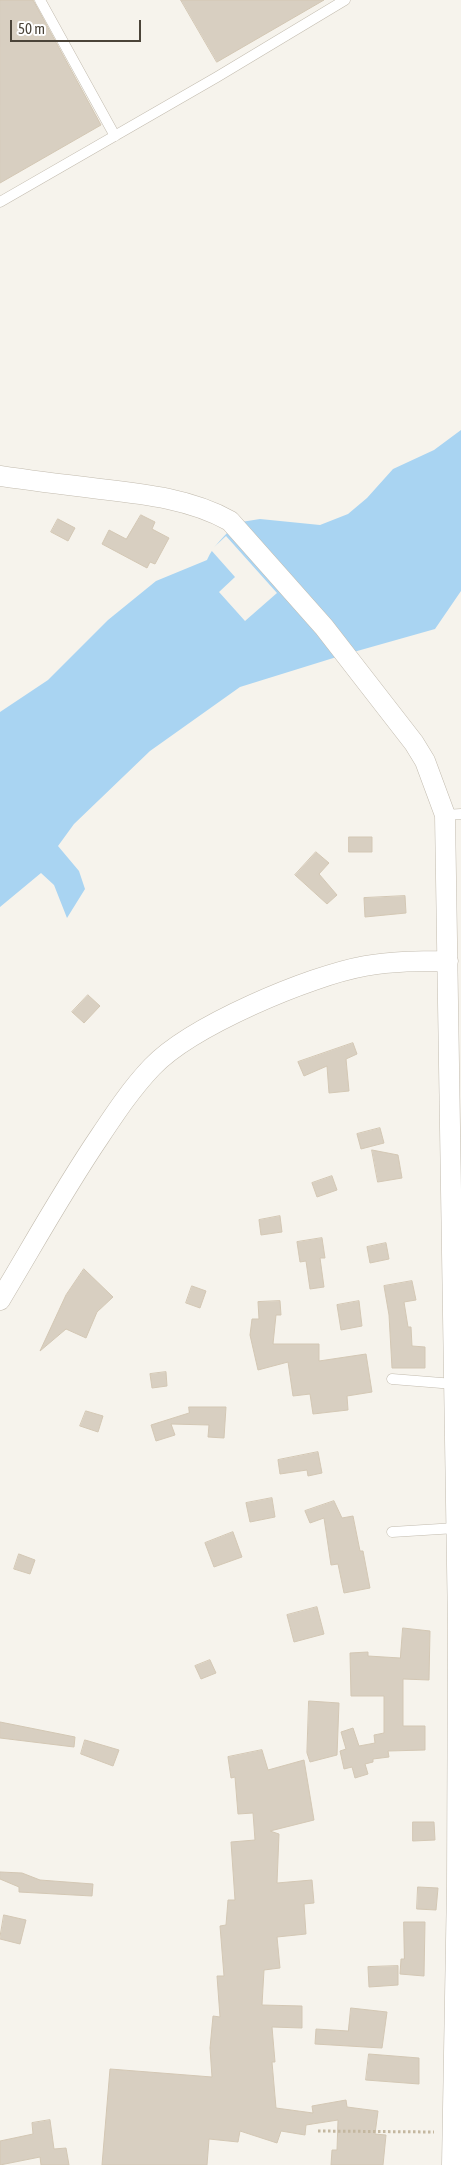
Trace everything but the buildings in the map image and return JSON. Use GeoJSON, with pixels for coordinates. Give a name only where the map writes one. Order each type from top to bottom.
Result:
{"type":"FeatureCollection","features":[{"type":"Feature","properties":{"kind":"street"},"geometry":{"type":"LineString","coordinates":[[0,476],[129,492],[187,503],[214,512],[230,521],[324,627],[414,743],[453,814],[448,961],[456,1528],[459,1606],[452,2165]]}},
{"type":"Feature","properties":{"kind":"street"},"geometry":{"type":"LineString","coordinates":[[0,1300],[82,1163],[127,1096],[171,1049],[235,1014],[308,982],[364,966],[404,962],[448,961]]}},
{"type":"Feature","properties":{"kind":"lane"},"geometry":{"type":"LineString","coordinates":[[40,0],[115,136]]}},
{"type":"Feature","properties":{"kind":"lane"},"geometry":{"type":"LineString","coordinates":[[0,202],[217,77],[345,0]]}},
{"type":"Feature","properties":{"kind":"lane"},"geometry":{"type":"LineString","coordinates":[[392,1379],[454,1384]]}},
{"type":"Feature","properties":{"kind":"lane"},"geometry":{"type":"LineString","coordinates":[[392,1532],[456,1528]]}},
{"type":"Feature","properties":{"kind":"path"},"geometry":{"type":"LineString","coordinates":[[318,2131],[452,2132]]}},
{"type":"Feature","properties":{"kind":"water"},"geometry":{"type":"Polygon","coordinates":[[[461,430],[461,591],[435,629],[240,687],[150,751],[74,824],[58,846],[79,871],[85,889],[67,918],[54,885],[41,873],[0,907],[0,712],[48,680],[108,620],[156,581],[207,560],[235,523],[260,519],[320,525],[348,514],[367,498],[393,469],[434,450],[461,430]]]}},
{"type":"Feature","properties":{"kind":"pier"},"geometry":{"type":"Polygon","coordinates":[[[226,536],[277,593],[245,621],[219,592],[235,577],[211,550],[226,536]]]}}]}
